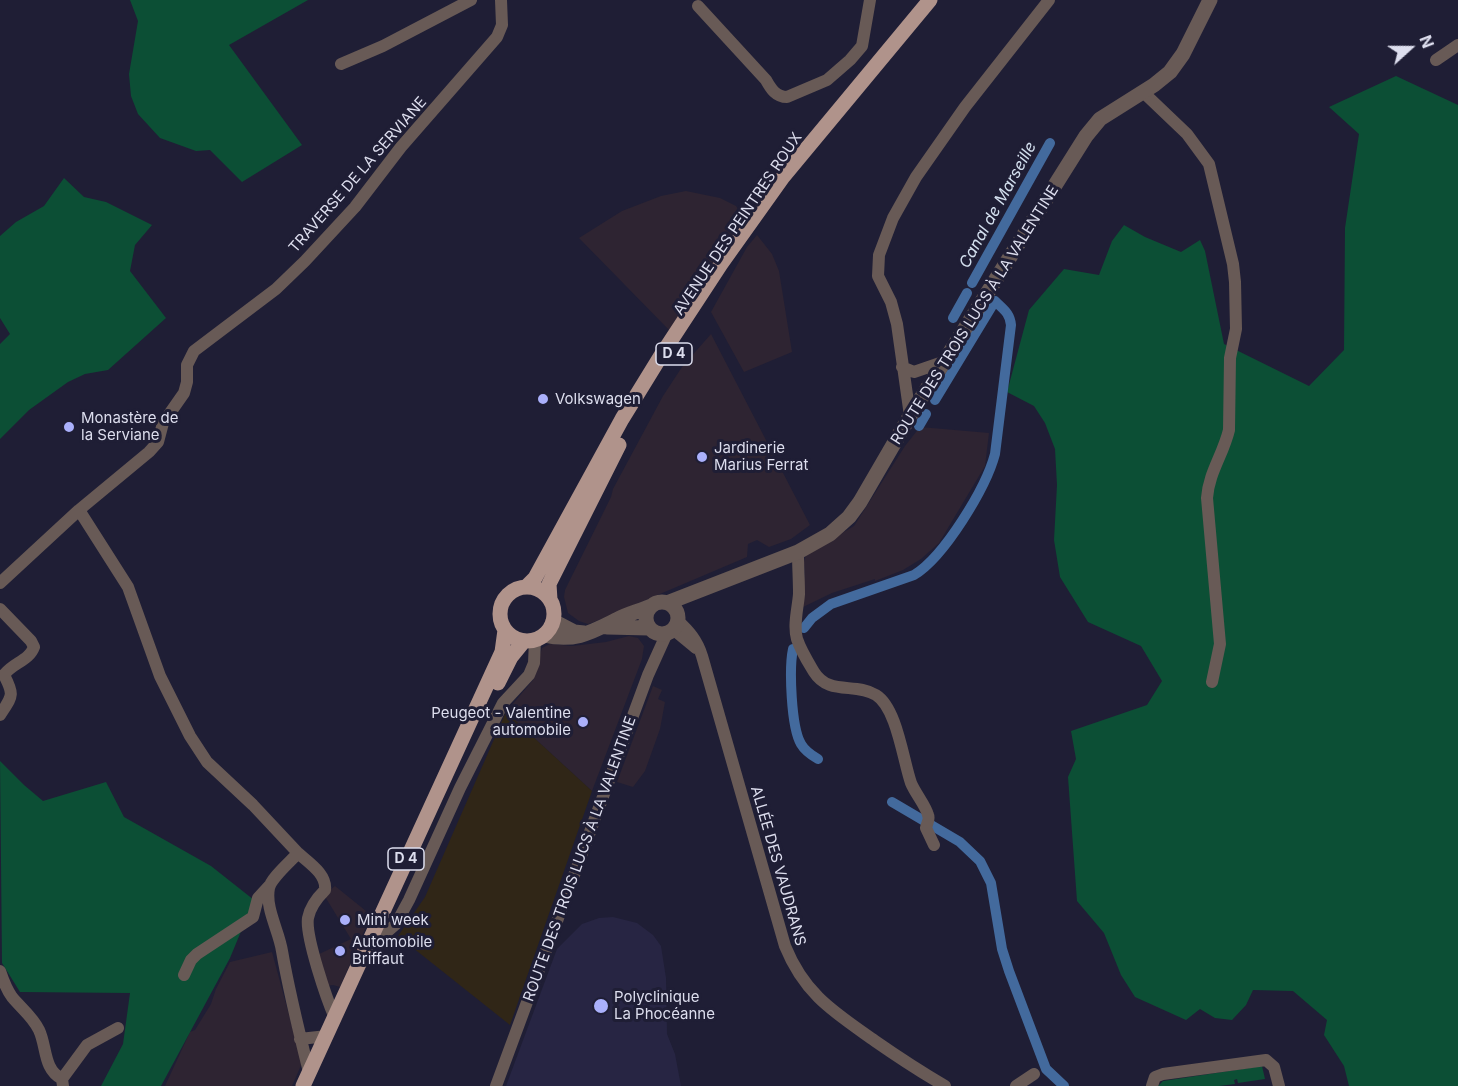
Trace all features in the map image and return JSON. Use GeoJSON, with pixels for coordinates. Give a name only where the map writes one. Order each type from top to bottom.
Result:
{"type":"FeatureCollection","features":[{"type":"Feature","properties":{"kind":"main road","name":"AVENUE DES PEINTRES ROUX"},"geometry":{"type":"LineString","coordinates":[[526,587],[535,578],[622,419],[662,354],[764,201],[930,0]]}},
{"type":"Feature","properties":{"kind":"main road","name":"AVENUE DES PEINTRES ROUX"},"geometry":{"type":"LineString","coordinates":[[550,600],[549,584],[630,423],[727,270],[828,124]]}},
{"type":"Feature","properties":{"kind":"main road"},"geometry":{"type":"LineString","coordinates":[[526,587],[535,588],[550,600],[554,610],[550,628],[534,638],[514,637],[506,630],[500,616],[503,602],[512,591],[526,587]]}},
{"type":"Feature","properties":{"kind":"main road","name":"D 4"},"geometry":{"type":"LineString","coordinates":[[308,1081],[502,652],[506,630]]}},
{"type":"Feature","properties":{"kind":"main road","name":"D 4"},"geometry":{"type":"LineString","coordinates":[[308,1081],[381,937],[511,657],[534,638]]}},
{"type":"Feature","properties":{"kind":"street"},"geometry":{"type":"LineString","coordinates":[[341,64],[383,46],[471,0]]}},
{"type":"Feature","properties":{"kind":"street","name":"TRAVERSE DE LA SERVIANE"},"geometry":{"type":"LineString","coordinates":[[0,583],[79,510],[158,442],[163,423],[184,393],[187,382],[187,365],[194,351],[276,289],[355,207],[401,147],[496,37],[502,25],[501,0]]}},
{"type":"Feature","properties":{"kind":"street"},"geometry":{"type":"LineString","coordinates":[[698,6],[766,80],[771,89],[781,97],[787,97],[827,80],[862,46],[870,0]]}},
{"type":"Feature","properties":{"kind":"street"},"geometry":{"type":"LineString","coordinates":[[910,416],[894,313],[878,276],[879,255],[893,218],[916,177],[965,107],[1049,0]]}},
{"type":"Feature","properties":{"kind":"street","name":"ROUTE DES TROIS LUCS À LA VALENTINE"},"geometry":{"type":"LineString","coordinates":[[605,627],[615,621],[706,589],[798,552],[830,534],[849,517],[1086,136],[1100,119],[1170,72],[1210,0]]}},
{"type":"Feature","properties":{"kind":"street"},"geometry":{"type":"LineString","coordinates":[[1436,60],[1458,45]]}},
{"type":"Feature","properties":{"kind":"street"},"geometry":{"type":"LineString","coordinates":[[1143,92],[1187,134],[1209,164],[1233,264],[1236,329],[1230,358],[1229,430],[1210,476],[1207,498],[1220,644],[1212,682]]}},
{"type":"Feature","properties":{"kind":"street"},"geometry":{"type":"LineString","coordinates":[[902,367],[915,372],[946,361]]}},
{"type":"Feature","properties":{"kind":"street"},"geometry":{"type":"LineString","coordinates":[[79,510],[128,587],[160,676],[201,753],[207,762],[318,871],[326,884],[325,890],[318,897],[309,915],[308,930],[327,1002],[335,1018]]}},
{"type":"Feature","properties":{"kind":"street"},"geometry":{"type":"LineString","coordinates":[[798,552],[799,594],[795,630],[802,652],[816,675],[826,685],[867,691],[877,695],[884,702],[894,725],[910,781],[917,797],[928,812],[927,823],[934,845]]}},
{"type":"Feature","properties":{"kind":"street","name":"ROUTE DES TROIS LUCS À LA VALENTINE"},"geometry":{"type":"LineString","coordinates":[[496,1086],[648,675],[674,624],[706,589]]}},
{"type":"Feature","properties":{"kind":"street"},"geometry":{"type":"LineString","coordinates":[[381,937],[396,924],[409,900],[460,788],[503,703],[529,675],[534,663],[534,638],[570,639],[605,627],[650,628],[658,633],[674,624],[675,610],[659,605],[646,616],[650,628]]}},
{"type":"Feature","properties":{"kind":"street"},"geometry":{"type":"LineString","coordinates":[[0,609],[34,647],[28,656],[4,675],[12,690],[12,695],[0,715]]}},
{"type":"Feature","properties":{"kind":"street"},"geometry":{"type":"LineString","coordinates":[[553,621],[574,632],[587,633]]}},
{"type":"Feature","properties":{"kind":"street","name":"ALLÉE DES VAUDRANS"},"geometry":{"type":"LineString","coordinates":[[674,624],[702,656],[784,946],[791,962],[803,982],[827,1007],[918,1071],[945,1086]]}},
{"type":"Feature","properties":{"kind":"street"},"geometry":{"type":"LineString","coordinates":[[184,975],[191,960],[197,954],[253,917],[258,898],[298,853]]}},
{"type":"Feature","properties":{"kind":"street"},"geometry":{"type":"LineString","coordinates":[[269,886],[271,908],[308,1081]]}},
{"type":"Feature","properties":{"kind":"street"},"geometry":{"type":"LineString","coordinates":[[0,971],[11,995],[40,1030],[50,1069],[63,1082],[87,1044],[118,1028]]}},
{"type":"Feature","properties":{"kind":"street"},"geometry":{"type":"LineString","coordinates":[[300,1039],[327,1036]]}},
{"type":"Feature","properties":{"kind":"street"},"geometry":{"type":"LineString","coordinates":[[1152,1086],[1155,1077],[1163,1074],[1266,1060],[1274,1067],[1279,1086]]}},
{"type":"Feature","properties":{"kind":"street"},"geometry":{"type":"LineString","coordinates":[[1016,1086],[1034,1074]]}},
{"type":"Feature","properties":{"kind":"shaded area"},"geometry":{"type":"Polygon","coordinates":[[[686,191],[720,198],[736,206],[746,220],[669,330],[579,238],[622,211],[661,196],[686,191]]]}},
{"type":"Feature","properties":{"kind":"shaded area"},"geometry":{"type":"Polygon","coordinates":[[[757,235],[772,254],[779,271],[792,352],[744,372],[711,312],[747,247],[757,235]]]}},
{"type":"Feature","properties":{"kind":"shaded area","name":"Jardinerie Marius Ferrat"},"geometry":{"type":"Polygon","coordinates":[[[711,334],[810,525],[791,539],[769,547],[757,540],[748,544],[747,557],[594,622],[588,624],[579,621],[568,613],[564,597],[565,590],[613,489],[663,396],[682,367],[711,334]]]}},
{"type":"Feature","properties":{"kind":"shaded area"},"geometry":{"type":"Polygon","coordinates":[[[920,427],[989,433],[985,466],[939,543],[921,559],[903,570],[875,581],[875,579],[832,593],[801,608],[806,554],[854,526],[905,446],[920,427]]]}},
{"type":"Feature","properties":{"kind":"shaded area"},"geometry":{"type":"Polygon","coordinates":[[[629,636],[638,638],[644,646],[642,659],[592,791],[506,712],[533,680],[542,648],[550,644],[572,646],[606,642],[629,636]]]}},
{"type":"Feature","properties":{"kind":"shaded area"},"geometry":{"type":"Polygon","coordinates":[[[653,686],[662,690],[658,699],[665,702],[660,729],[645,771],[633,787],[617,782],[653,686]]]}},
{"type":"Feature","properties":{"kind":"shaded area"},"geometry":{"type":"Polygon","coordinates":[[[506,712],[592,791],[510,1025],[398,936],[425,897],[506,712]]]}},
{"type":"Feature","properties":{"kind":"shaded area"},"geometry":{"type":"Polygon","coordinates":[[[335,886],[371,915],[340,987],[326,986],[317,955],[351,939],[324,895],[335,886]]]}},
{"type":"Feature","properties":{"kind":"shaded area","name":"Polyclinique La Phocéanne"},"geometry":{"type":"Polygon","coordinates":[[[613,917],[637,923],[653,935],[661,946],[666,978],[667,1034],[675,1054],[681,1086],[506,1086],[557,949],[582,924],[599,918],[613,917]]]}},
{"type":"Feature","properties":{"kind":"shaded area"},"geometry":{"type":"Polygon","coordinates":[[[272,952],[302,1063],[292,1086],[165,1086],[190,1032],[195,1030],[211,1004],[230,962],[272,952]]]}},
{"type":"Feature","properties":{"kind":"green space"},"geometry":{"type":"Polygon","coordinates":[[[130,0],[308,0],[229,45],[302,145],[242,182],[210,150],[196,151],[160,138],[138,114],[131,96],[129,74],[138,21],[130,0]]]}},
{"type":"Feature","properties":{"kind":"green space"},"geometry":{"type":"Polygon","coordinates":[[[1396,76],[1458,105],[1458,1086],[1349,1086],[1344,1066],[1324,1035],[1327,1020],[1293,991],[1253,990],[1246,1005],[1232,1020],[1215,1018],[1200,1009],[1186,1020],[1135,997],[1121,975],[1104,933],[1077,901],[1068,777],[1076,759],[1071,731],[1147,705],[1162,681],[1141,646],[1088,622],[1060,577],[1054,540],[1057,485],[1055,449],[1045,423],[1034,406],[1007,392],[1029,310],[1064,269],[1099,275],[1112,241],[1124,225],[1145,237],[1181,252],[1200,240],[1205,251],[1224,344],[1309,386],[1344,350],[1345,228],[1359,134],[1329,107],[1396,76]]]}},
{"type":"Feature","properties":{"kind":"green space"},"geometry":{"type":"Polygon","coordinates":[[[64,178],[84,197],[106,202],[152,225],[135,245],[130,271],[166,318],[108,370],[85,374],[68,382],[29,410],[0,439],[0,344],[10,334],[0,318],[0,236],[16,222],[44,206],[64,178]]]}},
{"type":"Feature","properties":{"kind":"green space"},"geometry":{"type":"Polygon","coordinates":[[[0,761],[43,801],[106,782],[124,817],[211,866],[254,900],[230,958],[161,1086],[101,1086],[123,1044],[130,993],[20,992],[2,963],[0,761]]]}},
{"type":"Feature","properties":{"kind":"green space"},"geometry":{"type":"Polygon","coordinates":[[[1262,1066],[1265,1079],[1238,1083],[1237,1079],[1234,1080],[1235,1084],[1219,1086],[1158,1086],[1163,1081],[1262,1066]]]}},
{"type":"Feature","properties":{"kind":"waterway","name":"Canal de Marseille"},"geometry":{"type":"LineString","coordinates":[[972,283],[1050,143]]}},
{"type":"Feature","properties":{"kind":"waterway"},"geometry":{"type":"LineString","coordinates":[[953,318],[967,293]]}},
{"type":"Feature","properties":{"kind":"waterway"},"geometry":{"type":"LineString","coordinates":[[804,628],[812,618],[831,604],[914,575],[926,566],[950,538],[983,485],[995,454],[1011,325],[1008,314],[995,301],[935,400]]}},
{"type":"Feature","properties":{"kind":"waterway","name":"Canal de Marseille"},"geometry":{"type":"LineString","coordinates":[[919,426],[926,414]]}},
{"type":"Feature","properties":{"kind":"waterway"},"geometry":{"type":"LineString","coordinates":[[793,649],[791,683],[795,725],[803,746],[808,753],[818,759]]}},
{"type":"Feature","properties":{"kind":"waterway"},"geometry":{"type":"LineString","coordinates":[[892,802],[960,842],[980,861],[991,883],[1002,949],[1009,971],[1046,1069],[1064,1086]]}},
{"type":"Feature","properties":{"kind":"place","name":"Volkswagen"},"geometry":{"type":"Point","coordinates":[543,399]}},
{"type":"Feature","properties":{"kind":"place","name":"Monastère de la Serviane"},"geometry":{"type":"Point","coordinates":[69,427]}},
{"type":"Feature","properties":{"kind":"place","name":"Jardinerie Marius Ferrat"},"geometry":{"type":"Point","coordinates":[702,457]}},
{"type":"Feature","properties":{"kind":"place","name":"Peugeot - Valentine automobile"},"geometry":{"type":"Point","coordinates":[583,722]}},
{"type":"Feature","properties":{"kind":"place","name":"Mini week"},"geometry":{"type":"Point","coordinates":[345,920]}},
{"type":"Feature","properties":{"kind":"place","name":"Automobile Briffaut"},"geometry":{"type":"Point","coordinates":[340,951]}},
{"type":"Feature","properties":{"kind":"place","name":"Polyclinique La Phocéanne"},"geometry":{"type":"Point","coordinates":[601,1006]}}]}
